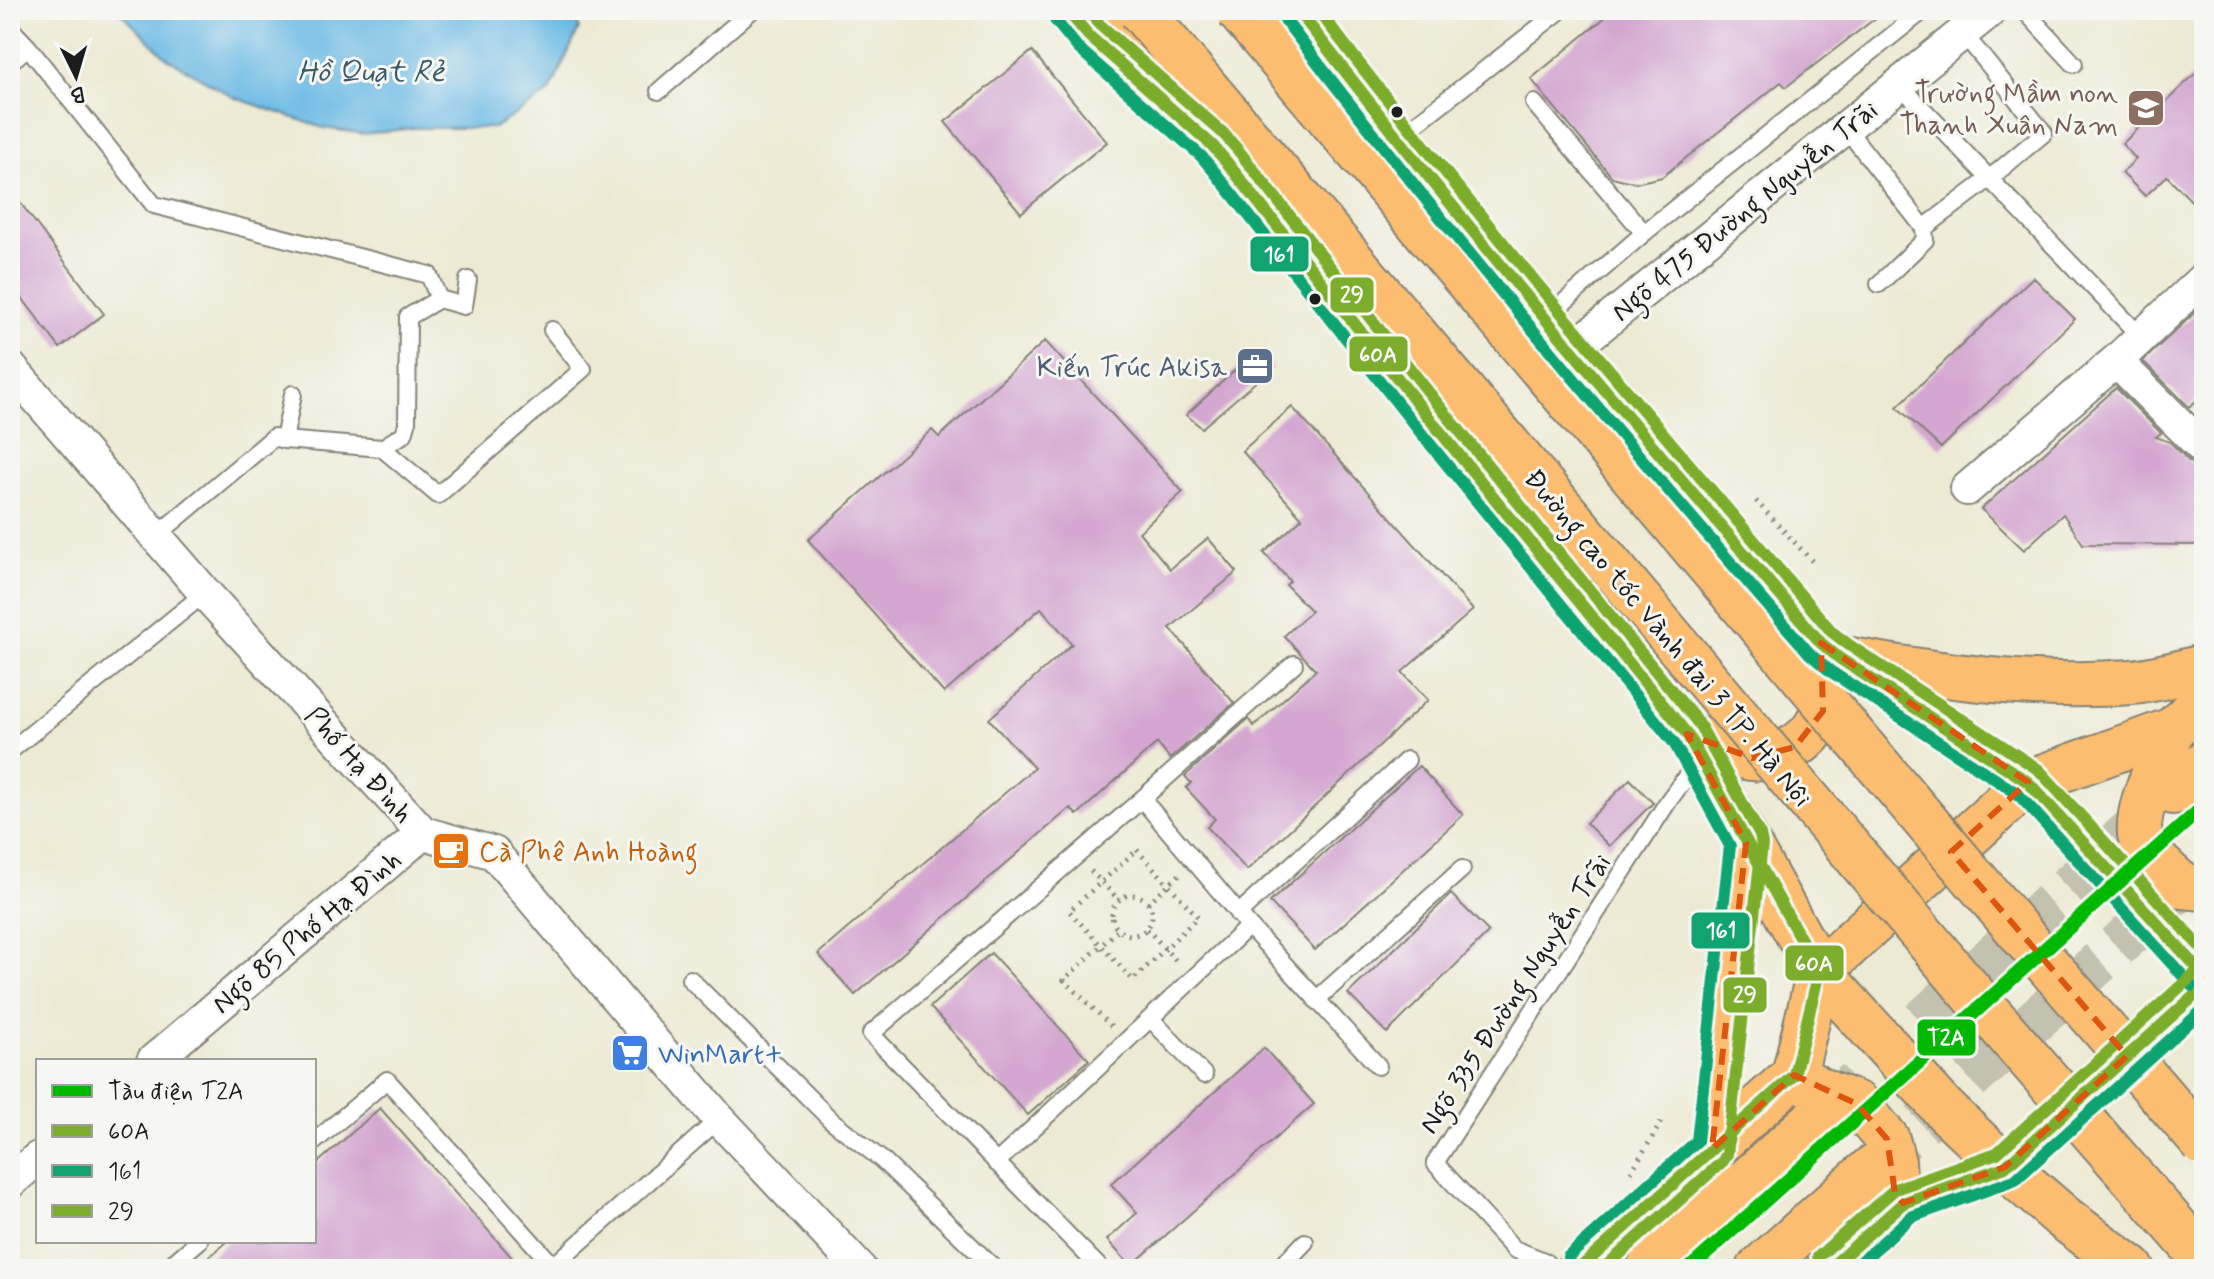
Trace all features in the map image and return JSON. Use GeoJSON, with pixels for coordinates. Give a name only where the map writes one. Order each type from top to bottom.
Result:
{"type":"FeatureCollection","features":[{"type":"Feature","properties":{"kind":"main road"},"geometry":{"type":"LineString","coordinates":[[1067,10],[1089,36],[1212,145]]}},
{"type":"Feature","properties":{"kind":"main road"},"geometry":{"type":"LineString","coordinates":[[1107,10],[1693,747],[1819,972],[1945,1110],[2005,1167],[2064,1218],[2132,1269]]}},
{"type":"Feature","properties":{"kind":"main road","name":"Đường cao tốc Vành đai 3 TP. Hà Nội"},"geometry":{"type":"LineString","coordinates":[[1140,10],[1988,1012],[2204,1259]]}},
{"type":"Feature","properties":{"kind":"main road"},"geometry":{"type":"LineString","coordinates":[[1238,10],[2034,950],[2204,1144]]}},
{"type":"Feature","properties":{"kind":"main road"},"geometry":{"type":"LineString","coordinates":[[1252,10],[1686,527],[1739,513]]}},
{"type":"Feature","properties":{"kind":"main road"},"geometry":{"type":"LineString","coordinates":[[1275,10],[1396,139]]}},
{"type":"Feature","properties":{"kind":"main road"},"geometry":{"type":"LineString","coordinates":[[1298,10],[1396,139],[1558,334],[1739,513],[1830,651],[2028,782],[2204,975]]}},
{"type":"Feature","properties":{"kind":"main road"},"geometry":{"type":"LineString","coordinates":[[1693,747],[1752,758],[1770,757],[1795,747],[1817,725],[1823,711],[1830,651]]}},
{"type":"Feature","properties":{"kind":"main road"},"geometry":{"type":"LineString","coordinates":[[1830,651],[1986,681],[2134,682],[2204,667]]}},
{"type":"Feature","properties":{"kind":"main road"},"geometry":{"type":"LineString","coordinates":[[1573,1263],[1712,1149],[1794,1075],[1819,972],[2028,782],[2188,716]]}},
{"type":"Feature","properties":{"kind":"main road"},"geometry":{"type":"LineString","coordinates":[[2188,716],[2144,804],[2139,833],[2147,849],[2181,885],[2204,888]]}},
{"type":"Feature","properties":{"kind":"main road"},"geometry":{"type":"LineString","coordinates":[[1712,1149],[1746,843]]}},
{"type":"Feature","properties":{"kind":"main road"},"geometry":{"type":"LineString","coordinates":[[1829,1269],[1903,1203],[2005,1167],[2204,987]]}},
{"type":"Feature","properties":{"kind":"main road"},"geometry":{"type":"LineString","coordinates":[[1794,1075],[1824,1092],[1857,1104],[1887,1139],[1893,1162],[1895,1193],[1903,1203]]}},
{"type":"Feature","properties":{"kind":"main road"},"geometry":{"type":"LineString","coordinates":[[1649,1269],[1824,1111]]}},
{"type":"Feature","properties":{"kind":"main road"},"geometry":{"type":"LineString","coordinates":[[1759,1269],[1872,1168]]}},
{"type":"Feature","properties":{"kind":"street","name":"Ngõ 475 Đường Nguyễn Trãi"},"geometry":{"type":"LineString","coordinates":[[1558,334],[1845,127],[1991,10]]}},
{"type":"Feature","properties":{"kind":"street"},"geometry":{"type":"LineString","coordinates":[[1967,489],[2116,361],[2204,278]]}},
{"type":"Feature","properties":{"kind":"street"},"geometry":{"type":"LineString","coordinates":[[2116,361],[2204,449]]}},
{"type":"Feature","properties":{"kind":"street","name":"Phố Hạ Đình"},"geometry":{"type":"LineString","coordinates":[[10,367],[205,593],[423,833],[494,853],[719,1119],[860,1269]]}},
{"type":"Feature","properties":{"kind":"street","name":"Ngõ 85 Phố Hạ Đình"},"geometry":{"type":"LineString","coordinates":[[155,1059],[423,833]]}},
{"type":"Feature","properties":{"kind":"street"},"geometry":{"type":"LineString","coordinates":[[10,1182],[36,1160]]}},
{"type":"Feature","properties":{"kind":"lane"},"geometry":{"type":"LineString","coordinates":[[659,91],[752,10]]}},
{"type":"Feature","properties":{"kind":"lane"},"geometry":{"type":"LineString","coordinates":[[1396,139],[1561,10]]}},
{"type":"Feature","properties":{"kind":"lane"},"geometry":{"type":"LineString","coordinates":[[1558,334],[1644,233],[1924,10]]}},
{"type":"Feature","properties":{"kind":"lane"},"geometry":{"type":"LineString","coordinates":[[2024,10],[2074,64]]}},
{"type":"Feature","properties":{"kind":"lane"},"geometry":{"type":"LineString","coordinates":[[10,28],[154,205],[429,275],[439,299]]}},
{"type":"Feature","properties":{"kind":"lane"},"geometry":{"type":"LineString","coordinates":[[1924,228],[2044,133],[1963,33]]}},
{"type":"Feature","properties":{"kind":"lane"},"geometry":{"type":"LineString","coordinates":[[10,62],[28,47]]}},
{"type":"Feature","properties":{"kind":"lane"},"geometry":{"type":"LineString","coordinates":[[1899,84],[2140,336]]}},
{"type":"Feature","properties":{"kind":"lane"},"geometry":{"type":"LineString","coordinates":[[1534,103],[1644,233]]}},
{"type":"Feature","properties":{"kind":"lane"},"geometry":{"type":"LineString","coordinates":[[1845,127],[1924,228],[1925,240],[1879,284]]}},
{"type":"Feature","properties":{"kind":"lane"},"geometry":{"type":"LineString","coordinates":[[382,448],[404,434],[407,424],[408,317],[439,299],[464,306],[468,280]]}},
{"type":"Feature","properties":{"kind":"lane"},"geometry":{"type":"LineString","coordinates":[[156,536],[274,437],[382,448],[438,495],[583,369],[552,330]]}},
{"type":"Feature","properties":{"kind":"lane"},"geometry":{"type":"LineString","coordinates":[[284,440],[293,394]]}},
{"type":"Feature","properties":{"kind":"lane"},"geometry":{"type":"LineString","coordinates":[[10,751],[205,593]]}},
{"type":"Feature","properties":{"kind":"lane"},"geometry":{"type":"LineString","coordinates":[[1101,1269],[871,1034],[1294,664]]}},
{"type":"Feature","properties":{"kind":"lane","name":"Ngõ 335 Đường Nguyễn Trãi"},"geometry":{"type":"LineString","coordinates":[[1552,1269],[1544,1261],[1514,1249],[1435,1163],[1669,800],[1693,747]]}},
{"type":"Feature","properties":{"kind":"lane"},"geometry":{"type":"LineString","coordinates":[[996,1163],[1193,979],[1244,920],[1407,760]]}},
{"type":"Feature","properties":{"kind":"lane"},"geometry":{"type":"LineString","coordinates":[[1142,799],[1244,920],[1378,1066]]}},
{"type":"Feature","properties":{"kind":"lane"},"geometry":{"type":"LineString","coordinates":[[1316,1000],[1462,869]]}},
{"type":"Feature","properties":{"kind":"lane"},"geometry":{"type":"LineString","coordinates":[[690,979],[831,1120],[882,1160],[995,1269]]}},
{"type":"Feature","properties":{"kind":"lane"},"geometry":{"type":"LineString","coordinates":[[1151,1019],[1204,1075]]}},
{"type":"Feature","properties":{"kind":"lane"},"geometry":{"type":"LineString","coordinates":[[316,1140],[387,1080],[553,1268],[719,1119]]}},
{"type":"Feature","properties":{"kind":"lane"},"geometry":{"type":"LineString","coordinates":[[1279,1269],[1305,1242]]}},
{"type":"Feature","properties":{"kind":"lane"},"geometry":{"type":"LineString","coordinates":[[166,1269],[197,1243]]}},
{"type":"Feature","properties":{"kind":"path"},"geometry":{"type":"LineString","coordinates":[[1739,513],[1812,561]]}},
{"type":"Feature","properties":{"kind":"path"},"geometry":{"type":"LineString","coordinates":[[1137,850],[1198,917],[1133,980],[1069,911],[1101,882],[1137,850]]}},
{"type":"Feature","properties":{"kind":"path"},"geometry":{"type":"LineString","coordinates":[[1076,856],[1119,900]]}},
{"type":"Feature","properties":{"kind":"path"},"geometry":{"type":"LineString","coordinates":[[1148,903],[1194,862]]}},
{"type":"Feature","properties":{"kind":"path"},"geometry":{"type":"LineString","coordinates":[[1136,895],[1148,903],[1153,914],[1147,929],[1132,936],[1118,930],[1112,915],[1119,900],[1136,895]]}},
{"type":"Feature","properties":{"kind":"path"},"geometry":{"type":"LineString","coordinates":[[1147,929],[1193,979]]}},
{"type":"Feature","properties":{"kind":"path"},"geometry":{"type":"LineString","coordinates":[[1118,930],[1064,980],[1127,1042]]}},
{"type":"Feature","properties":{"kind":"highlighted area"},"geometry":{"type":"Polygon","coordinates":[[[1821,643],[2028,782],[1951,852],[2127,1056],[2005,1167],[1903,1203],[1895,1193],[1887,1139],[1857,1104],[1794,1075],[1712,1149],[1746,843],[1687,734],[1752,758],[1795,747],[1823,711],[1821,643]]]}},
{"type":"Feature","properties":{"kind":"water","name":"Hồ Quạt Rẻ"},"geometry":{"type":"Polygon","coordinates":[[[118,10],[574,10],[579,29],[550,92],[494,128],[414,128],[365,134],[323,128],[233,97],[167,58],[118,10]]]}},
{"type":"Feature","properties":{"kind":"building"},"geometry":{"type":"Polygon","coordinates":[[[1614,10],[1886,10],[1786,87],[1781,82],[1662,177],[1636,183],[1612,177],[1531,79],[1614,10]]]}},
{"type":"Feature","properties":{"kind":"building"},"geometry":{"type":"Polygon","coordinates":[[[1032,51],[1107,142],[1021,213],[945,122],[1032,51]]]}},
{"type":"Feature","properties":{"kind":"building"},"geometry":{"type":"Polygon","coordinates":[[[2204,65],[2204,214],[2167,176],[2145,196],[2122,173],[2136,159],[2122,144],[2204,65]]]}},
{"type":"Feature","properties":{"kind":"building"},"geometry":{"type":"Polygon","coordinates":[[[10,189],[104,314],[60,348],[10,282],[10,189]]]}},
{"type":"Feature","properties":{"kind":"building"},"geometry":{"type":"Polygon","coordinates":[[[2033,277],[2075,319],[1941,448],[1897,407],[2033,277]]]}},
{"type":"Feature","properties":{"kind":"building"},"geometry":{"type":"Polygon","coordinates":[[[2204,304],[2204,394],[2189,407],[2143,361],[2204,304]]]}},
{"type":"Feature","properties":{"kind":"building"},"geometry":{"type":"Polygon","coordinates":[[[1045,341],[1183,492],[1139,532],[1170,569],[1208,538],[1237,572],[1170,628],[1234,703],[1170,759],[1157,743],[1077,815],[1070,808],[855,995],[818,954],[1034,768],[989,719],[1072,644],[1041,608],[944,693],[808,540],[932,430],[939,437],[1045,341]]]}},
{"type":"Feature","properties":{"kind":"building"},"geometry":{"type":"Polygon","coordinates":[[[1257,350],[1272,368],[1202,428],[1186,415],[1257,350]]]}},
{"type":"Feature","properties":{"kind":"building"},"geometry":{"type":"Polygon","coordinates":[[[2116,388],[2161,433],[2156,437],[2170,442],[2191,463],[2204,467],[2204,545],[2083,544],[2063,514],[2024,550],[1981,509],[2116,388]]]}},
{"type":"Feature","properties":{"kind":"building"},"geometry":{"type":"Polygon","coordinates":[[[1292,407],[1473,610],[1402,672],[1428,700],[1247,870],[1207,827],[1215,819],[1186,788],[1191,783],[1185,776],[1248,719],[1254,726],[1316,670],[1284,636],[1311,611],[1286,585],[1290,581],[1264,553],[1302,518],[1242,451],[1292,407]]]}},
{"type":"Feature","properties":{"kind":"building"},"geometry":{"type":"Polygon","coordinates":[[[1419,766],[1463,815],[1315,950],[1270,902],[1419,766]]]}},
{"type":"Feature","properties":{"kind":"building"},"geometry":{"type":"Polygon","coordinates":[[[1630,779],[1653,803],[1609,846],[1586,823],[1630,779]]]}},
{"type":"Feature","properties":{"kind":"building"},"geometry":{"type":"Polygon","coordinates":[[[1451,894],[1489,932],[1387,1033],[1348,994],[1451,894]]]}},
{"type":"Feature","properties":{"kind":"building"},"geometry":{"type":"Polygon","coordinates":[[[991,953],[1089,1060],[1028,1115],[930,1007],[991,953]]]}},
{"type":"Feature","properties":{"kind":"building"},"geometry":{"type":"Polygon","coordinates":[[[1264,1048],[1314,1104],[1131,1266],[1107,1240],[1137,1213],[1111,1184],[1264,1048]]]}},
{"type":"Feature","properties":{"kind":"building"},"geometry":{"type":"Polygon","coordinates":[[[380,1108],[522,1269],[195,1269],[226,1243],[316,1243],[316,1164],[380,1108]]]}},
{"type":"Feature","properties":{"kind":"tunnel"},"geometry":{"type":"LineString","coordinates":[[1824,1111],[2162,802]]}},
{"type":"Feature","properties":{"kind":"tunnel"},"geometry":{"type":"LineString","coordinates":[[1872,1168],[2179,890]]}},
{"type":"Feature","properties":{"kind":"metro line","name":"T2A"},"geometry":{"type":"LineString","coordinates":[[1689,1269],[2204,806]]}},
{"type":"Feature","properties":{"kind":"transit line","name":"60A"},"geometry":{"type":"LineString","coordinates":[[1067,10],[1089,36],[1225,160],[1429,418],[1687,734],[1819,972],[1794,1075],[1579,1269]]}},
{"type":"Feature","properties":{"kind":"transit line","name":"29"},"geometry":{"type":"LineString","coordinates":[[1088,10],[1100,25],[1223,133],[1238,150],[1441,408],[1699,724],[1760,835],[1762,845],[1727,1154],[1723,1161],[1603,1269]]}},
{"type":"Feature","properties":{"kind":"transit line","name":"60A"},"geometry":{"type":"LineString","coordinates":[[1298,10],[1489,251],[1821,643],[1839,658],[2028,782],[2204,975]]}},
{"type":"Feature","properties":{"kind":"transit line","name":"29"},"geometry":{"type":"LineString","coordinates":[[1318,10],[1506,247],[1832,632],[2039,770],[2204,951]]}},
{"type":"Feature","properties":{"kind":"transit line","name":"161"},"geometry":{"type":"LineString","coordinates":[[1055,20],[1078,48],[1213,170],[1417,428],[1674,743],[1730,846],[1697,1141],[1568,1257]]}},
{"type":"Feature","properties":{"kind":"transit line","name":"161"},"geometry":{"type":"LineString","coordinates":[[1285,20],[1542,341],[1810,654],[1830,671],[2018,794],[2192,986]]}},
{"type":"Feature","properties":{"kind":"transit line","name":"29"},"geometry":{"type":"LineString","coordinates":[[1818,1257],[1895,1189],[1997,1153],[2193,975]]}},
{"type":"Feature","properties":{"kind":"transit line","name":"60A"},"geometry":{"type":"LineString","coordinates":[[1829,1269],[1903,1203],[2005,1167],[2204,987]]}},
{"type":"Feature","properties":{"kind":"transit line","name":"161"},"geometry":{"type":"LineString","coordinates":[[1853,1269],[1911,1217],[2015,1180],[2204,1009]]}},
{"type":"Feature","properties":{"kind":"place","name":"Trường Mầm non Thanh Xuân Nam"},"geometry":{"type":"Point","coordinates":[2146,108]}},
{"type":"Feature","properties":{"kind":"place","name":"Kiến Trúc Akisa"},"geometry":{"type":"Point","coordinates":[1255,366]}},
{"type":"Feature","properties":{"kind":"place","name":"Cà Phê Anh Hoàng"},"geometry":{"type":"Point","coordinates":[451,851]}},
{"type":"Feature","properties":{"kind":"place","name":"WinMart+"},"geometry":{"type":"Point","coordinates":[630,1053]}}]}
